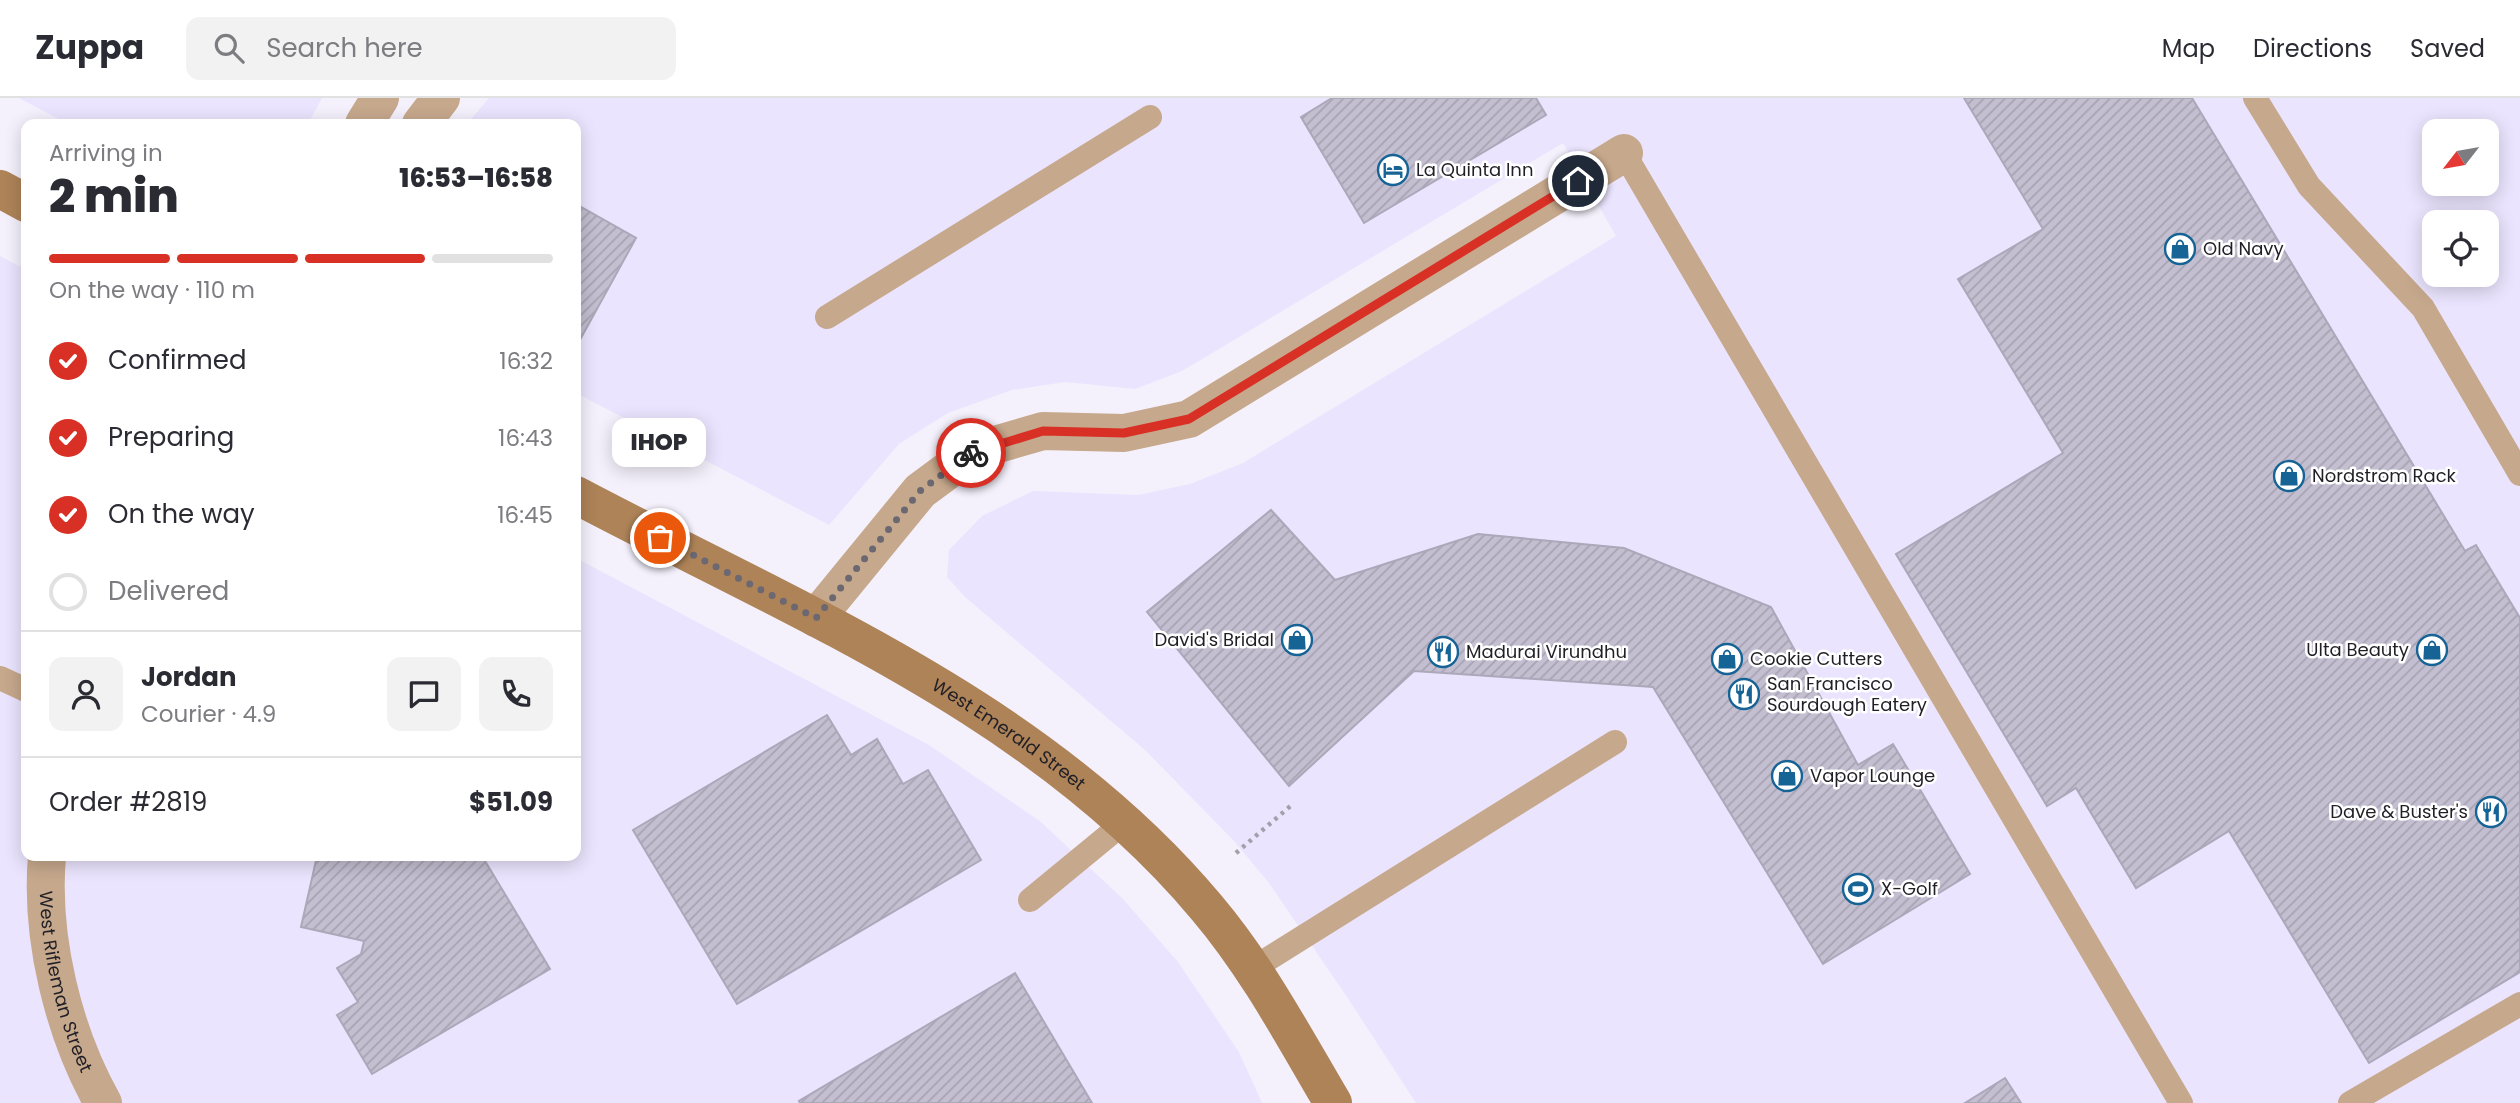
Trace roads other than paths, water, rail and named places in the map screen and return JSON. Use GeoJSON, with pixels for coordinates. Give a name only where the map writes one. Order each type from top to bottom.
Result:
{"type":"FeatureCollection","features":[{"type":"Feature","properties":{"kind":"main road"},"geometry":{"type":"LineString","coordinates":[[0,189],[21,200]]}},
{"type":"Feature","properties":{"kind":"main road","name":"West Emerald Street"},"geometry":{"type":"LineString","coordinates":[[581,498],[816,618],[949,691],[1034,747],[1126,821],[1208,909],[1252,969],[1333,1103]]}},
{"type":"Feature","properties":{"kind":"street"},"geometry":{"type":"LineString","coordinates":[[367,119],[380,98]]}},
{"type":"Feature","properties":{"kind":"street"},"geometry":{"type":"LineString","coordinates":[[425,119],[441,98]]}},
{"type":"Feature","properties":{"kind":"street"},"geometry":{"type":"LineString","coordinates":[[816,618],[920,491],[974,451],[1043,431],[1124,433],[1189,419],[1624,153]]}},
{"type":"Feature","properties":{"kind":"street","name":"West Rifleman Street"},"geometry":{"type":"LineString","coordinates":[[47,861],[44,890],[56,981],[88,1077],[103,1103]]}},
{"type":"Feature","properties":{"kind":"lane"},"geometry":{"type":"LineString","coordinates":[[2255,98],[2309,186],[2423,308],[2520,474]]}},
{"type":"Feature","properties":{"kind":"lane"},"geometry":{"type":"LineString","coordinates":[[827,317],[1150,117]]}},
{"type":"Feature","properties":{"kind":"lane"},"geometry":{"type":"LineString","coordinates":[[1624,153],[2181,1103]]}},
{"type":"Feature","properties":{"kind":"lane"},"geometry":{"type":"LineString","coordinates":[[0,678],[21,688]]}},
{"type":"Feature","properties":{"kind":"lane"},"geometry":{"type":"LineString","coordinates":[[1252,969],[1615,742]]}},
{"type":"Feature","properties":{"kind":"lane"},"geometry":{"type":"LineString","coordinates":[[1030,900],[1126,821]]}},
{"type":"Feature","properties":{"kind":"lane"},"geometry":{"type":"LineString","coordinates":[[2350,1103],[2520,1004]]}},
{"type":"Feature","properties":{"kind":"place","name":"La Quinta Inn"},"geometry":{"type":"Point","coordinates":[1393,170]}},
{"type":"Feature","properties":{"kind":"place","name":"Old Navy"},"geometry":{"type":"Point","coordinates":[2180,249]}},
{"type":"Feature","properties":{"kind":"place","name":"Nordstrom Rack"},"geometry":{"type":"Point","coordinates":[2289,476]}},
{"type":"Feature","properties":{"kind":"place","name":"IHOP"},"geometry":{"type":"Point","coordinates":[660,538]}},
{"type":"Feature","properties":{"kind":"place","name":"David's Bridal"},"geometry":{"type":"Point","coordinates":[1297,640]}},
{"type":"Feature","properties":{"kind":"place","name":"Ulta Beauty"},"geometry":{"type":"Point","coordinates":[2432,650]}},
{"type":"Feature","properties":{"kind":"place","name":"Madurai Virundhu"},"geometry":{"type":"Point","coordinates":[1443,652]}},
{"type":"Feature","properties":{"kind":"place","name":"Cookie Cutters"},"geometry":{"type":"Point","coordinates":[1727,659]}},
{"type":"Feature","properties":{"kind":"place","name":"San Francisco Sourdough Eatery"},"geometry":{"type":"Point","coordinates":[1744,694]}},
{"type":"Feature","properties":{"kind":"place","name":"Vapor Lounge"},"geometry":{"type":"Point","coordinates":[1787,776]}},
{"type":"Feature","properties":{"kind":"place","name":"Dave & Buster's"},"geometry":{"type":"Point","coordinates":[2491,812]}},
{"type":"Feature","properties":{"kind":"place","name":"X-Golf"},"geometry":{"type":"Point","coordinates":[1858,889]}}]}
